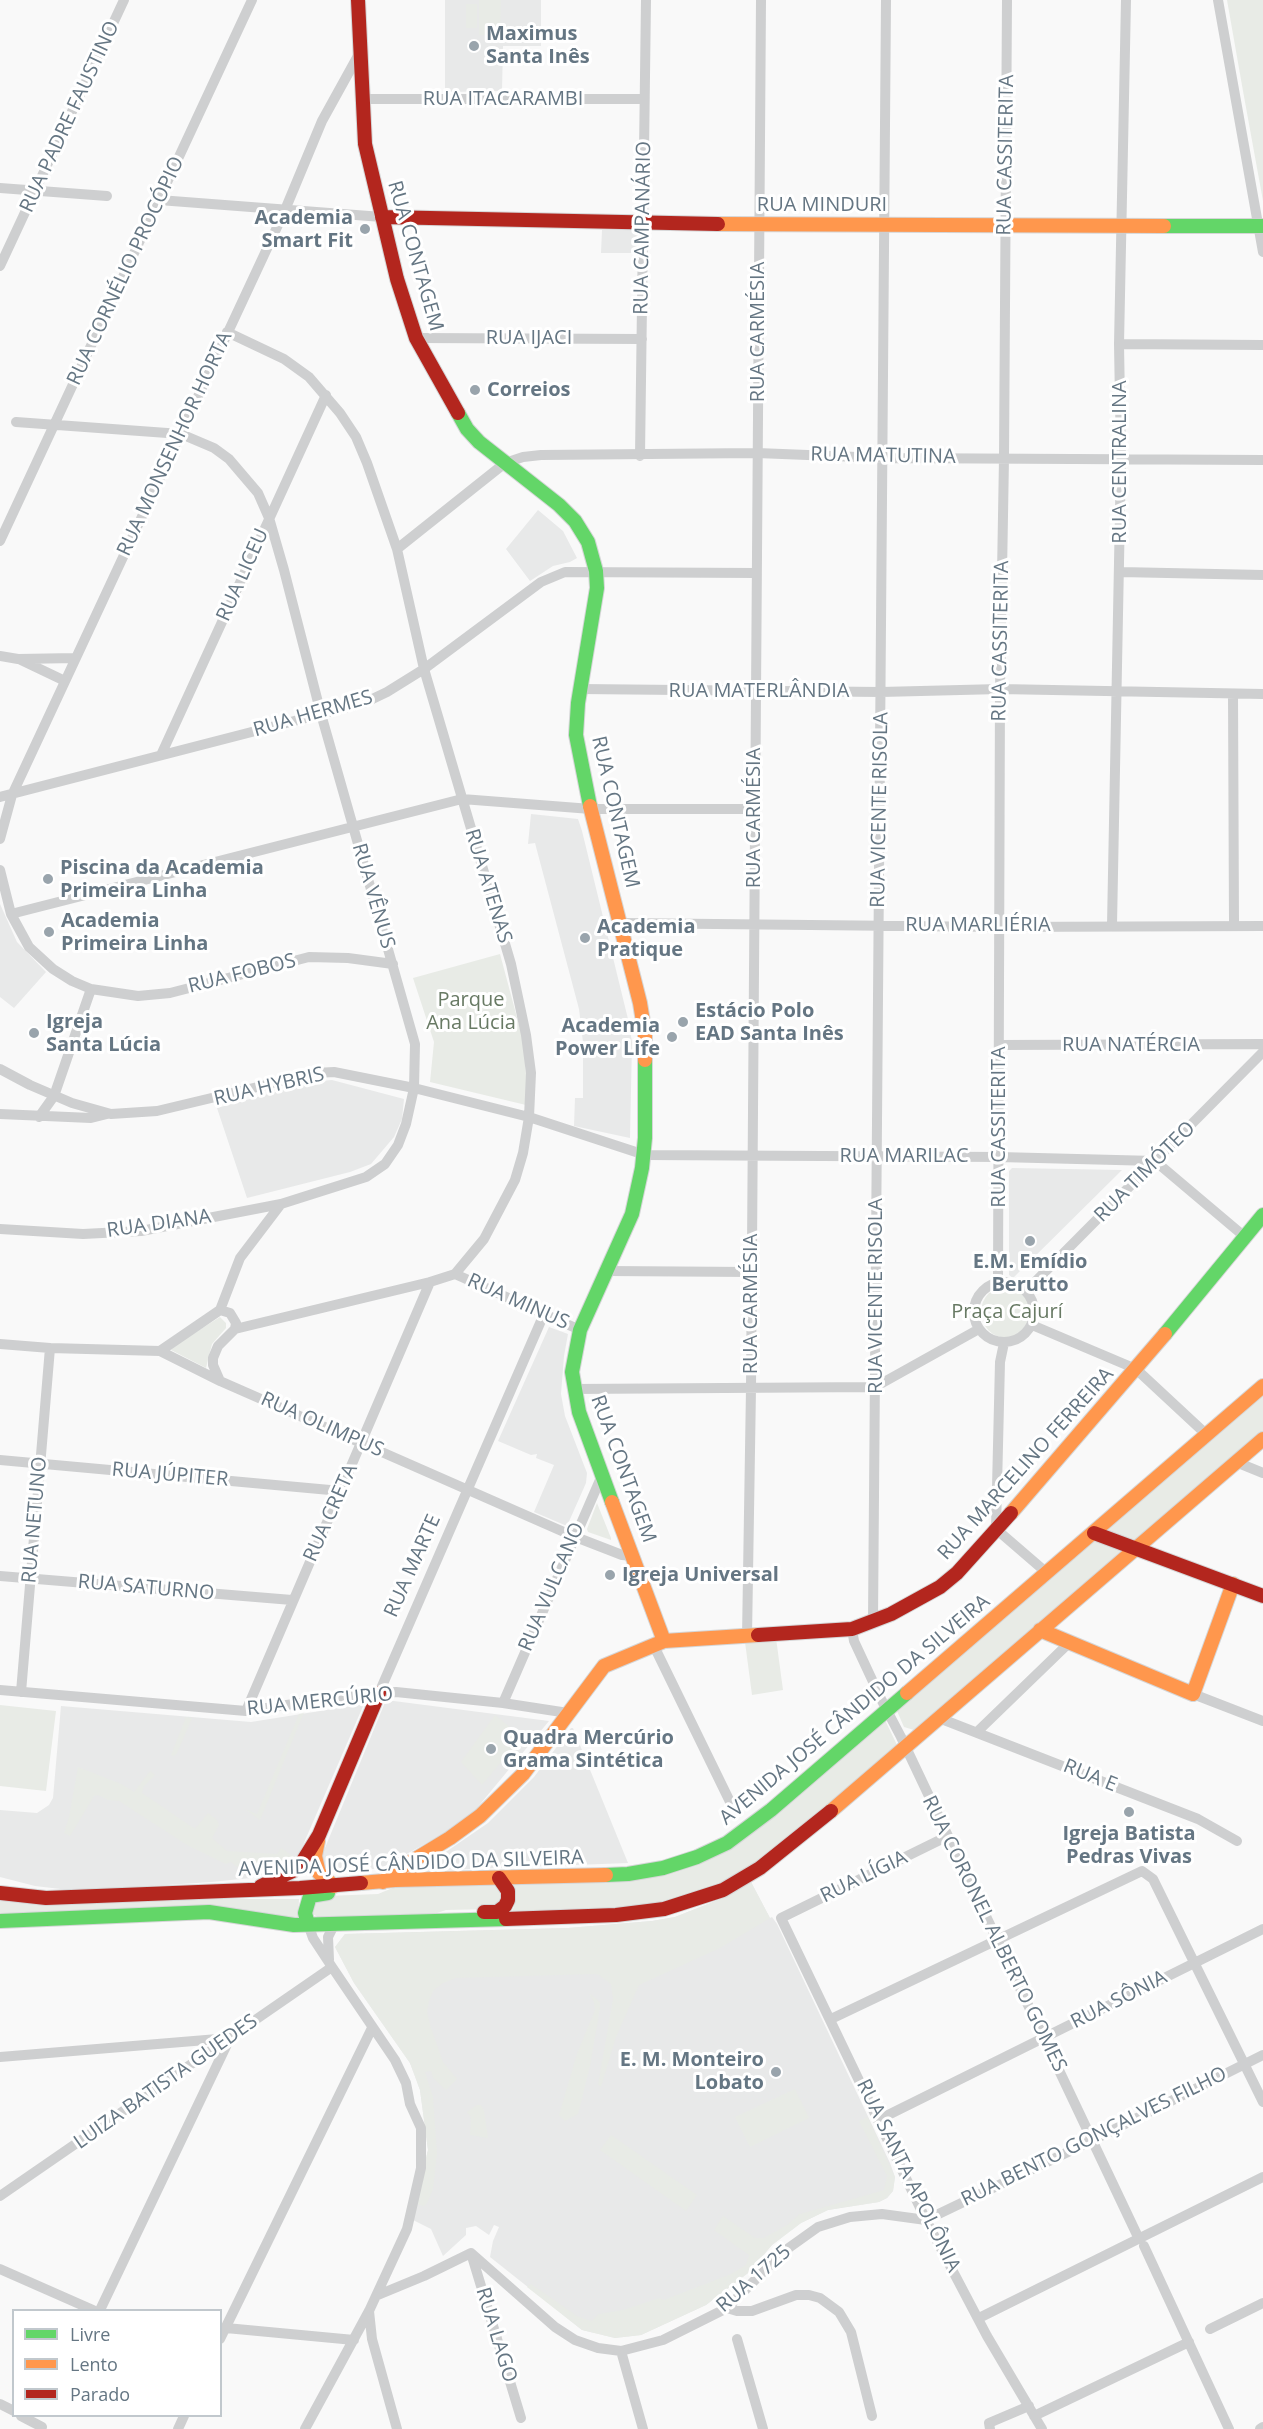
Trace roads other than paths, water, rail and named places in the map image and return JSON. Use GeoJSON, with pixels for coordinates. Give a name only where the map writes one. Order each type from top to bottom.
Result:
{"type":"FeatureCollection","features":[{"type":"Feature","properties":{"kind":"street","name":"RUA PADRE FAUSTINO"},"geometry":{"type":"LineString","coordinates":[[0,266],[124,0]]}},
{"type":"Feature","properties":{"kind":"street","name":"RUA CORNÉLIO PROCÓPIO"},"geometry":{"type":"LineString","coordinates":[[0,541],[252,0]]}},
{"type":"Feature","properties":{"kind":"street","name":"RUA CONTAGEM"},"geometry":{"type":"LineString","coordinates":[[358,0],[361,99],[365,144],[397,279],[416,338],[467,429],[479,442],[559,505],[575,521],[588,542],[596,572],[597,588],[576,719],[577,753],[640,1003],[645,1034],[645,1155],[632,1214],[580,1330],[574,1356],[573,1389],[579,1412],[633,1556],[659,1643]]}},
{"type":"Feature","properties":{"kind":"street","name":"RUA CAMPANÁRIO"},"geometry":{"type":"LineString","coordinates":[[640,456],[646,0]]}},
{"type":"Feature","properties":{"kind":"street","name":"RUA CARMÉSIA"},"geometry":{"type":"LineString","coordinates":[[747,1637],[751,1388],[750,1272],[761,0]]}},
{"type":"Feature","properties":{"kind":"street","name":"RUA VICENTE RISOLA"},"geometry":{"type":"LineString","coordinates":[[873,1620],[886,0]]}},
{"type":"Feature","properties":{"kind":"street","name":"RUA CASSITERITA"},"geometry":{"type":"LineString","coordinates":[[998,1282],[1000,689],[1007,0]]}},
{"type":"Feature","properties":{"kind":"street","name":"RUA CENTRALINA"},"geometry":{"type":"LineString","coordinates":[[1112,925],[1120,572],[1119,344],[1126,0]]}},
{"type":"Feature","properties":{"kind":"street"},"geometry":{"type":"LineString","coordinates":[[1218,0],[1263,252]]}},
{"type":"Feature","properties":{"kind":"street","name":"RUA MONSENHOR HORTA"},"geometry":{"type":"LineString","coordinates":[[0,839],[12,795],[285,210],[322,121],[360,52]]}},
{"type":"Feature","properties":{"kind":"street","name":"RUA ITACARAMBI"},"geometry":{"type":"LineString","coordinates":[[361,99],[644,99]]}},
{"type":"Feature","properties":{"kind":"street"},"geometry":{"type":"LineString","coordinates":[[0,188],[107,196]]}},
{"type":"Feature","properties":{"kind":"street"},"geometry":{"type":"LineString","coordinates":[[159,200],[382,217]]}},
{"type":"Feature","properties":{"kind":"street","name":"RUA MINDURI"},"geometry":{"type":"LineString","coordinates":[[382,217],[759,225],[1260,226]]}},
{"type":"Feature","properties":{"kind":"street","name":"RUA ATENAS"},"geometry":{"type":"LineString","coordinates":[[227,332],[284,359],[309,377],[326,395],[356,437],[380,494],[396,549],[424,669],[511,964],[526,1035],[531,1073],[529,1117],[523,1153],[514,1180],[500,1211],[475,1253],[455,1274],[236,1329]]}},
{"type":"Feature","properties":{"kind":"street","name":"RUA IJACI"},"geometry":{"type":"LineString","coordinates":[[416,338],[642,339]]}},
{"type":"Feature","properties":{"kind":"street"},"geometry":{"type":"LineString","coordinates":[[1119,344],[1263,345]]}},
{"type":"Feature","properties":{"kind":"street","name":"RUA LICEU"},"geometry":{"type":"LineString","coordinates":[[161,755],[326,395]]}},
{"type":"Feature","properties":{"kind":"street","name":"RUA VÊNUS"},"geometry":{"type":"LineString","coordinates":[[16,422],[181,434],[214,448],[229,459],[258,493],[268,518],[415,1044],[414,1088],[406,1124],[398,1145],[385,1164],[366,1177],[281,1204]]}},
{"type":"Feature","properties":{"kind":"street","name":"RUA MATUTINA"},"geometry":{"type":"LineString","coordinates":[[505,463],[523,457],[541,455],[640,456],[757,453],[884,458],[1263,459]]}},
{"type":"Feature","properties":{"kind":"street"},"geometry":{"type":"LineString","coordinates":[[396,549],[505,463]]}},
{"type":"Feature","properties":{"kind":"street","name":"RUA HERMES"},"geometry":{"type":"LineString","coordinates":[[0,797],[376,698],[424,669],[541,582],[565,572],[756,573]]}},
{"type":"Feature","properties":{"kind":"street"},"geometry":{"type":"LineString","coordinates":[[1120,572],[1263,575]]}},
{"type":"Feature","properties":{"kind":"street"},"geometry":{"type":"LineString","coordinates":[[0,656],[18,659],[76,658]]}},
{"type":"Feature","properties":{"kind":"street"},"geometry":{"type":"LineString","coordinates":[[18,659],[65,681]]}},
{"type":"Feature","properties":{"kind":"street","name":"RUA MATERLÂNDIA"},"geometry":{"type":"LineString","coordinates":[[580,689],[881,692],[1000,689],[1263,694]]}},
{"type":"Feature","properties":{"kind":"street"},"geometry":{"type":"LineString","coordinates":[[1233,695],[1234,924]]}},
{"type":"Feature","properties":{"kind":"street"},"geometry":{"type":"LineString","coordinates":[[11,914],[352,825],[462,799],[591,809],[755,809]]}},
{"type":"Feature","properties":{"kind":"street"},"geometry":{"type":"LineString","coordinates":[[0,870],[11,914],[29,947],[53,969],[91,989],[54,1096],[39,1117]]}},
{"type":"Feature","properties":{"kind":"street","name":"RUA MARLIÉRIA"},"geometry":{"type":"LineString","coordinates":[[621,923],[753,926],[999,927],[1234,924],[1263,926]]}},
{"type":"Feature","properties":{"kind":"street","name":"RUA FOBOS"},"geometry":{"type":"LineString","coordinates":[[91,989],[138,996],[170,993],[309,957],[348,958],[393,964]]}},
{"type":"Feature","properties":{"kind":"street","name":"RUA NATÉRCIA"},"geometry":{"type":"LineString","coordinates":[[999,1045],[1263,1044]]}},
{"type":"Feature","properties":{"kind":"street","name":"RUA TIMÓTEO"},"geometry":{"type":"LineString","coordinates":[[1026,1291],[1263,1052]]}},
{"type":"Feature","properties":{"kind":"street","name":"RUA HYBRIS"},"geometry":{"type":"LineString","coordinates":[[0,1068],[54,1096],[111,1114],[157,1111],[316,1073],[351,1074],[371,1081],[414,1088],[529,1117],[645,1155]]}},
{"type":"Feature","properties":{"kind":"street"},"geometry":{"type":"LineString","coordinates":[[0,1114],[91,1118],[111,1114]]}},
{"type":"Feature","properties":{"kind":"street","name":"RUA MARILAC"},"geometry":{"type":"LineString","coordinates":[[645,1155],[999,1157],[1155,1161]]}},
{"type":"Feature","properties":{"kind":"street"},"geometry":{"type":"LineString","coordinates":[[1155,1161],[1245,1237]]}},
{"type":"Feature","properties":{"kind":"street"},"geometry":{"type":"LineString","coordinates":[[160,1351],[220,1310],[240,1258],[281,1204]]}},
{"type":"Feature","properties":{"kind":"street","name":"RUA DIANA"},"geometry":{"type":"LineString","coordinates":[[0,1228],[83,1234],[141,1231],[281,1204]]}},
{"type":"Feature","properties":{"kind":"street","name":"RUA MARCELINO FERREIRA"},"geometry":{"type":"LineString","coordinates":[[385,1881],[394,1872],[450,1838],[480,1816],[523,1774],[604,1666],[659,1643],[852,1629],[891,1614],[940,1587],[957,1573],[1136,1369],[1263,1215]]}},
{"type":"Feature","properties":{"kind":"street"},"geometry":{"type":"LineString","coordinates":[[607,1271],[750,1272]]}},
{"type":"Feature","properties":{"kind":"street","name":"RUA MINUS"},"geometry":{"type":"LineString","coordinates":[[455,1274],[580,1330]]}},
{"type":"Feature","properties":{"kind":"street","name":"RUA CRETA"},"geometry":{"type":"LineString","coordinates":[[246,1711],[292,1600],[363,1443],[430,1282]]}},
{"type":"Feature","properties":{"kind":"street"},"geometry":{"type":"LineString","coordinates":[[998,1282],[1014,1283],[1026,1291],[1035,1307],[1032,1325],[1021,1338],[1004,1343],[994,1341],[979,1329],[974,1313],[978,1297],[983,1290],[998,1282]]}},
{"type":"Feature","properties":{"kind":"street"},"geometry":{"type":"LineString","coordinates":[[220,1310],[230,1313],[235,1319],[236,1329],[224,1339],[214,1354],[213,1365],[220,1381]]}},
{"type":"Feature","properties":{"kind":"street","name":"RUA MARTE"},"geometry":{"type":"LineString","coordinates":[[252,1890],[293,1871],[301,1864],[351,1775],[379,1693],[544,1314]]}},
{"type":"Feature","properties":{"kind":"street"},"geometry":{"type":"LineString","coordinates":[[1032,1325],[1136,1369],[1207,1435]]}},
{"type":"Feature","properties":{"kind":"street"},"geometry":{"type":"LineString","coordinates":[[573,1389],[875,1387],[979,1329]]}},
{"type":"Feature","properties":{"kind":"street"},"geometry":{"type":"LineString","coordinates":[[1004,1343],[1000,1362],[996,1528],[1047,1573]]}},
{"type":"Feature","properties":{"kind":"street","name":"RUA OLIMPUS"},"geometry":{"type":"LineString","coordinates":[[0,1344],[50,1348],[160,1351],[220,1381],[573,1536],[622,1555],[633,1556]]}},
{"type":"Feature","properties":{"kind":"street","name":"RUA NETUNO"},"geometry":{"type":"LineString","coordinates":[[21,1692],[50,1348]]}},
{"type":"Feature","properties":{"kind":"street","name":"AVENIDA JOSÉ CÂNDIDO DA SILVEIRA"},"geometry":{"type":"LineString","coordinates":[[0,1893],[46,1898],[334,1886],[385,1881],[628,1874],[663,1868],[697,1857],[726,1843],[750,1826],[887,1711],[1263,1386]]}},
{"type":"Feature","properties":{"kind":"street"},"geometry":{"type":"LineString","coordinates":[[0,1921],[209,1912],[308,1924],[639,1912],[664,1909],[723,1890],[778,1856],[1263,1439]]}},
{"type":"Feature","properties":{"kind":"street","name":"RUA JÚPITER"},"geometry":{"type":"LineString","coordinates":[[0,1460],[341,1491]]}},
{"type":"Feature","properties":{"kind":"street"},"geometry":{"type":"LineString","coordinates":[[1236,1462],[1263,1473]]}},
{"type":"Feature","properties":{"kind":"street","name":"RUA VULCANO"},"geometry":{"type":"LineString","coordinates":[[502,1703],[573,1536],[603,1472]]}},
{"type":"Feature","properties":{"kind":"street"},"geometry":{"type":"LineString","coordinates":[[1094,1533],[1263,1596]]}},
{"type":"Feature","properties":{"kind":"street","name":"RUA SATURNO"},"geometry":{"type":"LineString","coordinates":[[0,1576],[292,1600]]}},
{"type":"Feature","properties":{"kind":"street"},"geometry":{"type":"LineString","coordinates":[[1193,1694],[1233,1584]]}},
{"type":"Feature","properties":{"kind":"street","name":"RUA CORONEL ALBERTO GOMES"},"geometry":{"type":"LineString","coordinates":[[852,1629],[854,1641],[1229,2429]]}},
{"type":"Feature","properties":{"kind":"street"},"geometry":{"type":"LineString","coordinates":[[1040,1630],[1263,1721]]}},
{"type":"Feature","properties":{"kind":"street"},"geometry":{"type":"LineString","coordinates":[[659,1643],[735,1812]]}},
{"type":"Feature","properties":{"kind":"street"},"geometry":{"type":"LineString","coordinates":[[977,1732],[1069,1643]]}},
{"type":"Feature","properties":{"kind":"street","name":"RUA MERCÚRIO"},"geometry":{"type":"LineString","coordinates":[[0,1690],[246,1711],[396,1692],[502,1703],[568,1713]]}},
{"type":"Feature","properties":{"kind":"street","name":"RUA E"},"geometry":{"type":"LineString","coordinates":[[939,1718],[1198,1820],[1237,1841]]}},
{"type":"Feature","properties":{"kind":"street","name":"RUA MARTE"},"geometry":{"type":"LineString","coordinates":[[319,1835],[315,1856],[316,1864],[323,1879],[334,1886]]}},
{"type":"Feature","properties":{"kind":"street","name":"RUA LÍGIA"},"geometry":{"type":"LineString","coordinates":[[781,1918],[948,1836]]}},
{"type":"Feature","properties":{"kind":"street"},"geometry":{"type":"LineString","coordinates":[[831,2019],[1138,1872],[1146,1873],[1153,1879],[1195,1961],[1263,2102]]}},
{"type":"Feature","properties":{"kind":"street"},"geometry":{"type":"LineString","coordinates":[[445,1920],[453,1913],[497,1912],[505,1906],[508,1891],[499,1878]]}},
{"type":"Feature","properties":{"kind":"street"},"geometry":{"type":"LineString","coordinates":[[305,2429],[378,2295],[407,2229],[421,2168],[421,2128],[410,2104],[406,2083],[394,2060],[313,1938],[305,1906],[310,1896],[368,1891],[385,1881]]}},
{"type":"Feature","properties":{"kind":"street","name":"RUA SANTA APOLÔNIA"},"geometry":{"type":"LineString","coordinates":[[781,1918],[880,2119],[926,2220],[987,2336],[1042,2429]]}},
{"type":"Feature","properties":{"kind":"street"},"geometry":{"type":"LineString","coordinates":[[331,1966],[328,1937],[335,1923]]}},
{"type":"Feature","properties":{"kind":"street","name":"RUA SÔNIA"},"geometry":{"type":"LineString","coordinates":[[880,2119],[1263,1929]]}},
{"type":"Feature","properties":{"kind":"street","name":"LUIZA BATISTA GUEDES"},"geometry":{"type":"LineString","coordinates":[[0,2196],[331,1966]]}},
{"type":"Feature","properties":{"kind":"street"},"geometry":{"type":"LineString","coordinates":[[222,2335],[372,2028]]}},
{"type":"Feature","properties":{"kind":"street"},"geometry":{"type":"LineString","coordinates":[[0,2057],[230,2038]]}},
{"type":"Feature","properties":{"kind":"street"},"geometry":{"type":"LineString","coordinates":[[100,2309],[230,2038]]}},
{"type":"Feature","properties":{"kind":"street","name":"RUA BENTO GONÇALVES FILHO"},"geometry":{"type":"LineString","coordinates":[[926,2220],[1263,2055]]}},
{"type":"Feature","properties":{"kind":"street"},"geometry":{"type":"LineString","coordinates":[[979,2318],[1142,2242],[1263,2177]]}},
{"type":"Feature","properties":{"kind":"street","name":"RUA 1725"},"geometry":{"type":"LineString","coordinates":[[471,2253],[555,2327],[575,2340],[598,2348],[621,2351],[663,2340],[728,2308],[783,2252],[818,2227],[850,2217],[882,2214],[926,2220]]}},
{"type":"Feature","properties":{"kind":"street"},"geometry":{"type":"LineString","coordinates":[[378,2295],[471,2253]]}},
{"type":"Feature","properties":{"kind":"street","name":"RUA LAGO"},"geometry":{"type":"LineString","coordinates":[[471,2253],[521,2418]]}},
{"type":"Feature","properties":{"kind":"street"},"geometry":{"type":"LineString","coordinates":[[0,2269],[91,2309]]}},
{"type":"Feature","properties":{"kind":"street"},"geometry":{"type":"LineString","coordinates":[[728,2308],[737,2311],[752,2311],[795,2295],[808,2295],[820,2298],[839,2312],[851,2332],[872,2416]]}},
{"type":"Feature","properties":{"kind":"street"},"geometry":{"type":"LineString","coordinates":[[1210,2329],[1263,2302]]}},
{"type":"Feature","properties":{"kind":"street"},"geometry":{"type":"LineString","coordinates":[[369,2311],[372,2339],[397,2429]]}},
{"type":"Feature","properties":{"kind":"street"},"geometry":{"type":"LineString","coordinates":[[226,2328],[354,2340]]}},
{"type":"Feature","properties":{"kind":"street"},"geometry":{"type":"LineString","coordinates":[[737,2339],[763,2429]]}},
{"type":"Feature","properties":{"kind":"street"},"geometry":{"type":"LineString","coordinates":[[990,2426],[1032,2411],[1189,2342]]}},
{"type":"Feature","properties":{"kind":"street"},"geometry":{"type":"LineString","coordinates":[[621,2351],[644,2429]]}},
{"type":"Feature","properties":{"kind":"street"},"geometry":{"type":"LineString","coordinates":[[24,2417],[42,2428]]}},
{"type":"Feature","properties":{"kind":"place","name":"Maximus Santa Inês"},"geometry":{"type":"Point","coordinates":[474,46]}},
{"type":"Feature","properties":{"kind":"place","name":"Academia Smart Fit"},"geometry":{"type":"Point","coordinates":[365,229]}},
{"type":"Feature","properties":{"kind":"place","name":"Correios"},"geometry":{"type":"Point","coordinates":[475,390]}},
{"type":"Feature","properties":{"kind":"place","name":"Piscina da Academia Primeira Linha"},"geometry":{"type":"Point","coordinates":[48,879]}},
{"type":"Feature","properties":{"kind":"place","name":"Academia Primeira Linha"},"geometry":{"type":"Point","coordinates":[49,932]}},
{"type":"Feature","properties":{"kind":"place","name":"Academia Pratique"},"geometry":{"type":"Point","coordinates":[585,938]}},
{"type":"Feature","properties":{"kind":"place","name":"Estácio Polo EAD Santa Inês"},"geometry":{"type":"Point","coordinates":[683,1022]}},
{"type":"Feature","properties":{"kind":"place","name":"Igreja Santa Lúcia"},"geometry":{"type":"Point","coordinates":[34,1033]}},
{"type":"Feature","properties":{"kind":"place","name":"Academia Power Life"},"geometry":{"type":"Point","coordinates":[672,1037]}},
{"type":"Feature","properties":{"kind":"place","name":"E.M. Emídio Berutto"},"geometry":{"type":"Point","coordinates":[1030,1241]}},
{"type":"Feature","properties":{"kind":"place","name":"Igreja Universal"},"geometry":{"type":"Point","coordinates":[610,1575]}},
{"type":"Feature","properties":{"kind":"place","name":"Quadra Mercúrio Grama Sintética"},"geometry":{"type":"Point","coordinates":[491,1749]}},
{"type":"Feature","properties":{"kind":"place","name":"Igreja Batista Pedras Vivas"},"geometry":{"type":"Point","coordinates":[1129,1812]}},
{"type":"Feature","properties":{"kind":"place","name":"E. M. Monteiro Lobato"},"geometry":{"type":"Point","coordinates":[776,2072]}},
{"type":"Feature","properties":{"kind":"park label","name":"Parque Ana Lúcia"},"geometry":{"type":"Point","coordinates":[471,1012]}},
{"type":"Feature","properties":{"kind":"park label","name":"Praça Cajurí"},"geometry":{"type":"Point","coordinates":[1007,1312]}}]}
